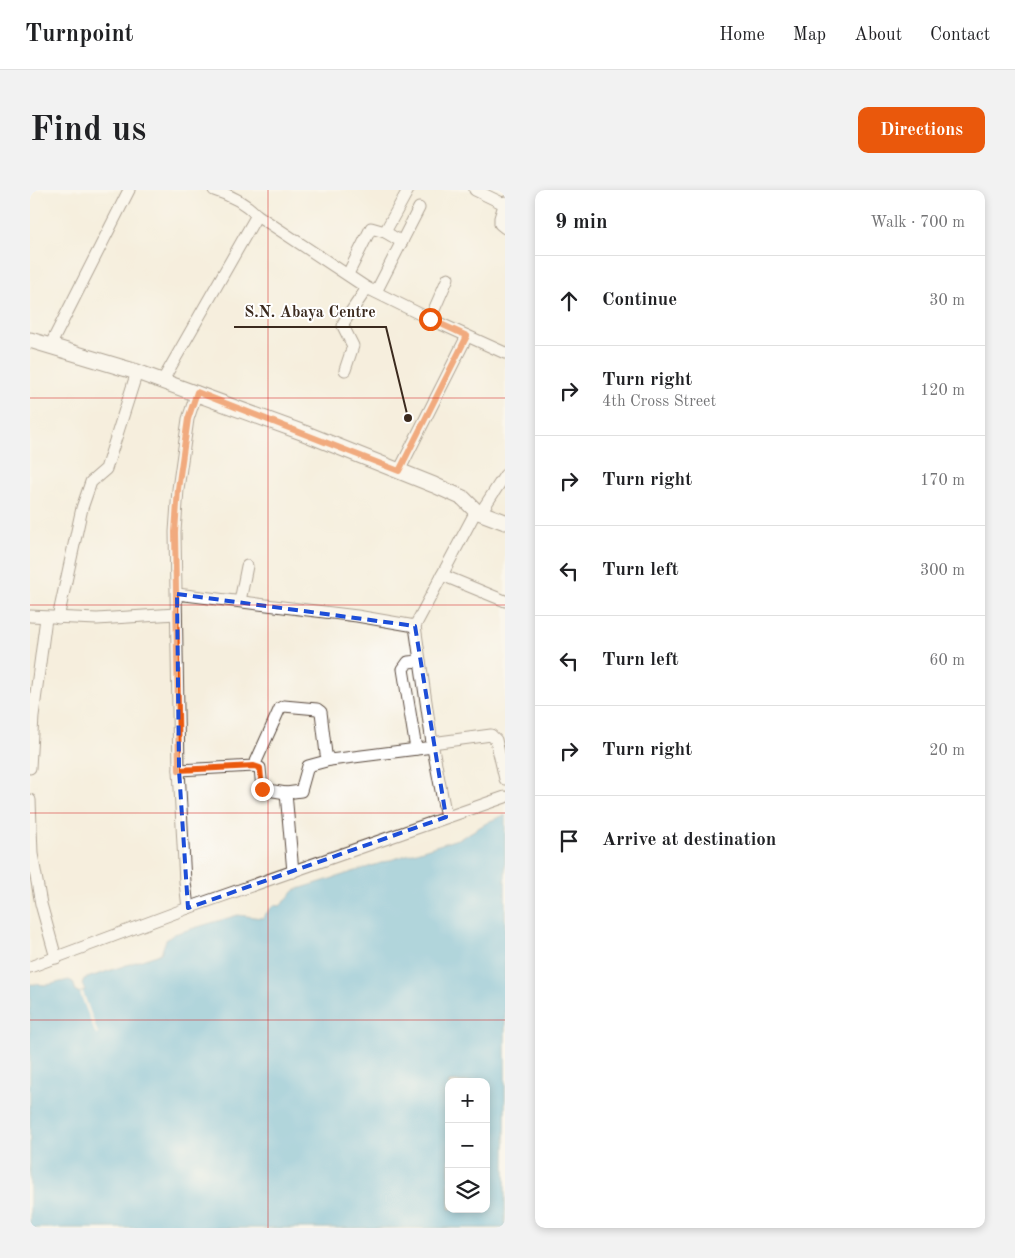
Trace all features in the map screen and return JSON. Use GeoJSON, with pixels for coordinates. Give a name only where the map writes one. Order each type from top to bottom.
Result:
{"type":"FeatureCollection","features":[{"type":"Feature","properties":{"kind":"main road"},"geometry":{"type":"LineString","coordinates":[[30,340],[197,392],[463,498],[479,512],[505,522]]}},
{"type":"Feature","properties":{"kind":"street"},"geometry":{"type":"LineString","coordinates":[[50,346],[129,190]]}},
{"type":"Feature","properties":{"kind":"street"},"geometry":{"type":"LineString","coordinates":[[214,190],[246,204],[258,215],[371,290],[505,353]]}},
{"type":"Feature","properties":{"kind":"street"},"geometry":{"type":"LineString","coordinates":[[385,232],[408,190]]}},
{"type":"Feature","properties":{"kind":"street"},"geometry":{"type":"LineString","coordinates":[[475,190],[505,203],[500,224],[505,228]]}},
{"type":"Feature","properties":{"kind":"street"},"geometry":{"type":"LineString","coordinates":[[345,370],[353,349],[351,340],[343,326],[344,322],[371,290],[402,242],[419,208]]}},
{"type":"Feature","properties":{"kind":"street"},"geometry":{"type":"LineString","coordinates":[[163,380],[258,215]]}},
{"type":"Feature","properties":{"kind":"street"},"geometry":{"type":"LineString","coordinates":[[348,274],[371,228],[385,232],[402,242]]}},
{"type":"Feature","properties":{"kind":"street"},"geometry":{"type":"LineString","coordinates":[[430,319],[448,278]]}},
{"type":"Feature","properties":{"kind":"street"},"geometry":{"type":"LineString","coordinates":[[399,471],[467,336]]}},
{"type":"Feature","properties":{"kind":"street"},"geometry":{"type":"LineString","coordinates":[[30,768],[33,716],[52,618],[82,508],[91,482],[106,469],[137,372]]}},
{"type":"Feature","properties":{"kind":"street"},"geometry":{"type":"LineString","coordinates":[[188,908],[179,770],[175,532],[178,489],[188,419],[197,392]]}},
{"type":"Feature","properties":{"kind":"street"},"geometry":{"type":"LineString","coordinates":[[446,817],[432,745],[415,626],[479,512],[505,475]]}},
{"type":"Feature","properties":{"kind":"street"},"geometry":{"type":"LineString","coordinates":[[240,601],[247,566]]}},
{"type":"Feature","properties":{"kind":"street"},"geometry":{"type":"LineString","coordinates":[[442,575],[505,601]]}},
{"type":"Feature","properties":{"kind":"street"},"geometry":{"type":"LineString","coordinates":[[177,594],[357,616],[415,626]]}},
{"type":"Feature","properties":{"kind":"street"},"geometry":{"type":"LineString","coordinates":[[30,616],[97,620],[176,614]]}},
{"type":"Feature","properties":{"kind":"street"},"geometry":{"type":"LineString","coordinates":[[416,750],[403,668],[408,662],[420,661]]}},
{"type":"Feature","properties":{"kind":"street"},"geometry":{"type":"LineString","coordinates":[[254,766],[280,708],[284,706],[317,709],[321,712],[326,754],[330,760]]}},
{"type":"Feature","properties":{"kind":"street"},"geometry":{"type":"LineString","coordinates":[[179,770],[254,766],[260,768],[262,789],[286,792],[301,791],[308,766],[330,760],[416,750],[432,745],[491,735],[496,740],[505,778]]}},
{"type":"Feature","properties":{"kind":"street"},"geometry":{"type":"LineString","coordinates":[[286,792],[293,872]]}},
{"type":"Feature","properties":{"kind":"street"},"geometry":{"type":"LineString","coordinates":[[30,968],[188,908],[505,797]]}},
{"type":"Feature","properties":{"kind":"street"},"geometry":{"type":"LineString","coordinates":[[30,800],[36,905],[56,958]]}},
{"type":"Feature","properties":{"kind":"highlighted area"},"geometry":{"type":"Polygon","coordinates":[[[177,594],[415,626],[446,817],[188,908],[179,770],[177,594]]]}},
{"type":"Feature","properties":{"kind":"water"},"geometry":{"type":"Polygon","coordinates":[[[505,815],[505,1228],[30,1228],[30,984],[47,985],[69,980],[73,982],[76,991],[80,993],[85,990],[82,984],[84,979],[161,953],[166,940],[174,934],[238,915],[262,918],[274,905],[280,906],[295,890],[461,838],[490,821],[505,815]]]}},
{"type":"Feature","properties":{"kind":"pier"},"geometry":{"type":"Polygon","coordinates":[[[83,992],[98,1034],[96,1035],[80,993],[83,992]]]}},
{"type":"Feature","properties":{"kind":"place","name":"S.N. Abaya Centre"},"geometry":{"type":"Point","coordinates":[408,418]}},
{"type":"Feature","properties":{"kind":"route"},"geometry":{"type":"LineString","coordinates":[[262,789],[260,768],[254,766],[179,770],[175,532],[178,489],[188,419],[197,392],[399,471],[467,336],[430,319]]}}]}
